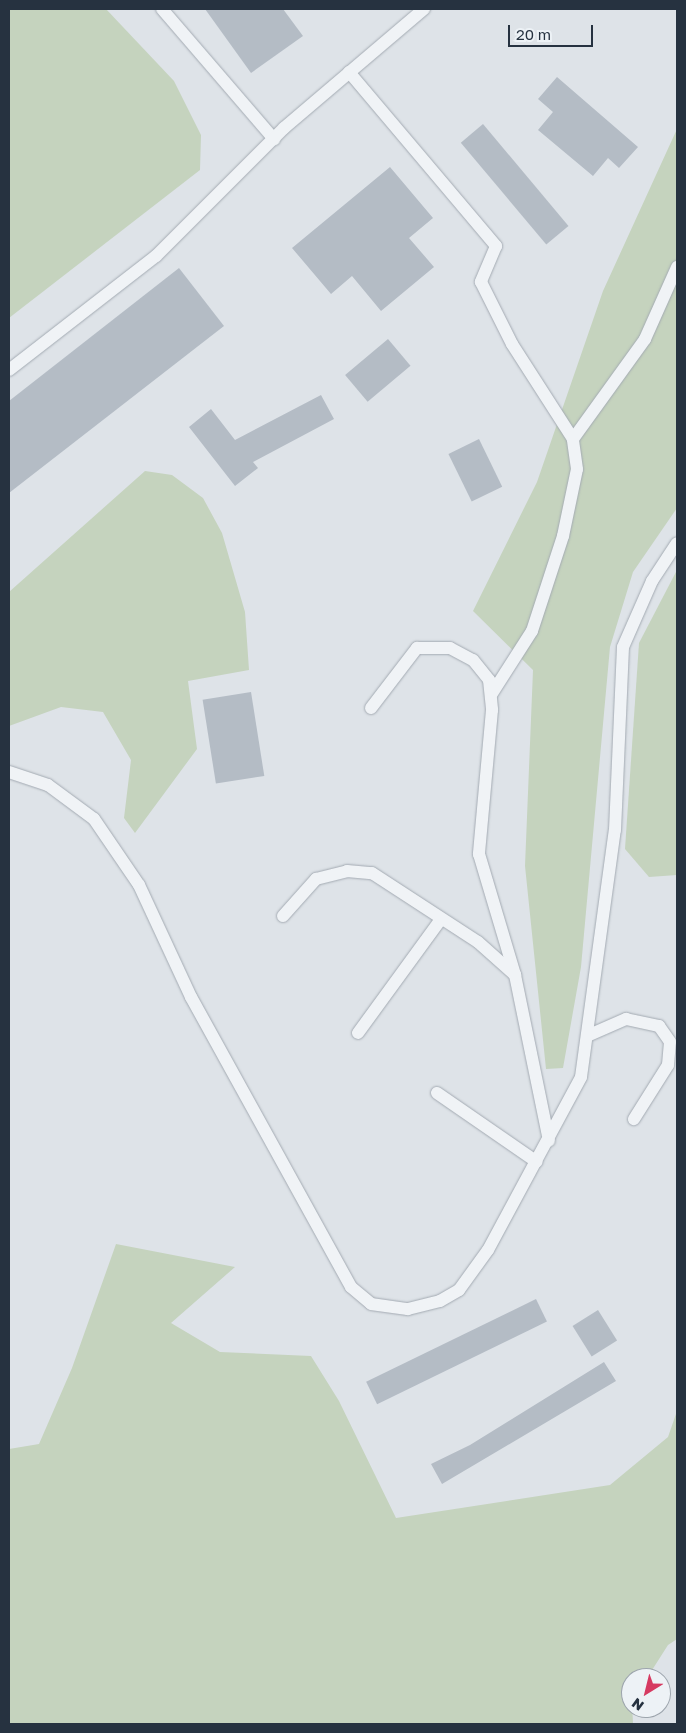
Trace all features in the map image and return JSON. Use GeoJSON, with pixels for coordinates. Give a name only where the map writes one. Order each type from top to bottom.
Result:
{"type":"FeatureCollection","features":[{"type":"Feature","properties":{"kind":"lane"},"geometry":{"type":"LineString","coordinates":[[162,9],[274,139]]}},
{"type":"Feature","properties":{"kind":"lane"},"geometry":{"type":"LineString","coordinates":[[9,370],[156,256],[274,139],[424,9]]}},
{"type":"Feature","properties":{"kind":"lane"},"geometry":{"type":"LineString","coordinates":[[350,72],[496,246],[481,282],[512,344],[572,440],[577,469],[557,553],[532,631],[491,695]]}},
{"type":"Feature","properties":{"kind":"lane"},"geometry":{"type":"LineString","coordinates":[[572,440],[645,339],[677,268]]}},
{"type":"Feature","properties":{"kind":"lane"},"geometry":{"type":"LineString","coordinates":[[9,772],[48,785],[94,819],[134,878],[191,997],[351,1287],[371,1304],[408,1309],[440,1301],[459,1290],[488,1250],[549,1141],[581,1077],[615,830],[623,647],[652,581],[677,543]]}},
{"type":"Feature","properties":{"kind":"lane"},"geometry":{"type":"LineString","coordinates":[[371,708],[417,648],[450,648],[473,660],[489,680],[491,695],[479,854],[515,975],[549,1141]]}},
{"type":"Feature","properties":{"kind":"lane"},"geometry":{"type":"LineString","coordinates":[[283,916],[316,879],[347,871],[372,873],[478,942],[515,975]]}},
{"type":"Feature","properties":{"kind":"lane"},"geometry":{"type":"LineString","coordinates":[[358,1033],[441,919]]}},
{"type":"Feature","properties":{"kind":"lane"},"geometry":{"type":"LineString","coordinates":[[587,1036],[626,1019],[659,1026],[670,1042],[668,1065],[634,1119]]}},
{"type":"Feature","properties":{"kind":"lane"},"geometry":{"type":"LineString","coordinates":[[437,1093],[537,1162]]}},
{"type":"Feature","properties":{"kind":"green space"},"geometry":{"type":"Polygon","coordinates":[[[9,9],[106,9],[174,81],[201,135],[200,170],[9,318],[9,9]]]}},
{"type":"Feature","properties":{"kind":"green space"},"geometry":{"type":"Polygon","coordinates":[[[677,129],[677,508],[633,572],[610,647],[581,967],[563,1068],[546,1069],[525,866],[533,670],[473,611],[537,482],[603,291],[677,129]]]}},
{"type":"Feature","properties":{"kind":"green space"},"geometry":{"type":"Polygon","coordinates":[[[145,471],[172,475],[203,498],[222,533],[245,612],[249,670],[188,681],[197,749],[135,833],[124,818],[131,760],[103,712],[61,707],[9,726],[9,592],[145,471]]]}},
{"type":"Feature","properties":{"kind":"green space"},"geometry":{"type":"Polygon","coordinates":[[[677,570],[677,875],[649,877],[625,849],[639,643],[677,570]]]}},
{"type":"Feature","properties":{"kind":"green space"},"geometry":{"type":"Polygon","coordinates":[[[116,1244],[235,1267],[171,1323],[220,1352],[311,1356],[339,1401],[396,1518],[610,1485],[668,1437],[677,1411],[677,1639],[668,1645],[653,1668],[621,1668],[621,1718],[633,1718],[633,1724],[9,1724],[9,1449],[39,1444],[72,1368],[116,1244]]]}},
{"type":"Feature","properties":{"kind":"building"},"geometry":{"type":"Polygon","coordinates":[[[205,9],[283,9],[303,36],[251,73],[205,9]]]}},
{"type":"Feature","properties":{"kind":"building"},"geometry":{"type":"Polygon","coordinates":[[[557,77],[638,147],[619,168],[608,158],[593,176],[538,130],[553,112],[538,99],[557,77]]]}},
{"type":"Feature","properties":{"kind":"building"},"geometry":{"type":"Polygon","coordinates":[[[483,124],[568,226],[546,245],[461,143],[483,124]]]}},
{"type":"Feature","properties":{"kind":"building"},"geometry":{"type":"Polygon","coordinates":[[[390,167],[433,218],[409,238],[434,267],[381,311],[352,276],[331,294],[292,248],[390,167]]]}},
{"type":"Feature","properties":{"kind":"building"},"geometry":{"type":"Polygon","coordinates":[[[179,268],[224,326],[9,493],[9,401],[179,268]]]}},
{"type":"Feature","properties":{"kind":"building"},"geometry":{"type":"Polygon","coordinates":[[[388,339],[410,366],[368,402],[345,375],[388,339]]]}},
{"type":"Feature","properties":{"kind":"building"},"geometry":{"type":"Polygon","coordinates":[[[321,395],[334,419],[253,462],[258,468],[235,486],[189,427],[211,409],[235,440],[321,395]]]}},
{"type":"Feature","properties":{"kind":"building"},"geometry":{"type":"Polygon","coordinates":[[[479,439],[502,487],[472,502],[448,454],[479,439]]]}},
{"type":"Feature","properties":{"kind":"building"},"geometry":{"type":"Polygon","coordinates":[[[251,692],[264,776],[216,784],[203,700],[251,692]]]}},
{"type":"Feature","properties":{"kind":"building"},"geometry":{"type":"Polygon","coordinates":[[[536,1299],[547,1321],[377,1404],[366,1382],[536,1299]]]}},
{"type":"Feature","properties":{"kind":"building"},"geometry":{"type":"Polygon","coordinates":[[[598,1310],[617,1341],[592,1356],[573,1326],[598,1310]]]}},
{"type":"Feature","properties":{"kind":"building"},"geometry":{"type":"Polygon","coordinates":[[[604,1362],[616,1381],[442,1484],[431,1464],[470,1445],[604,1362]]]}}]}
